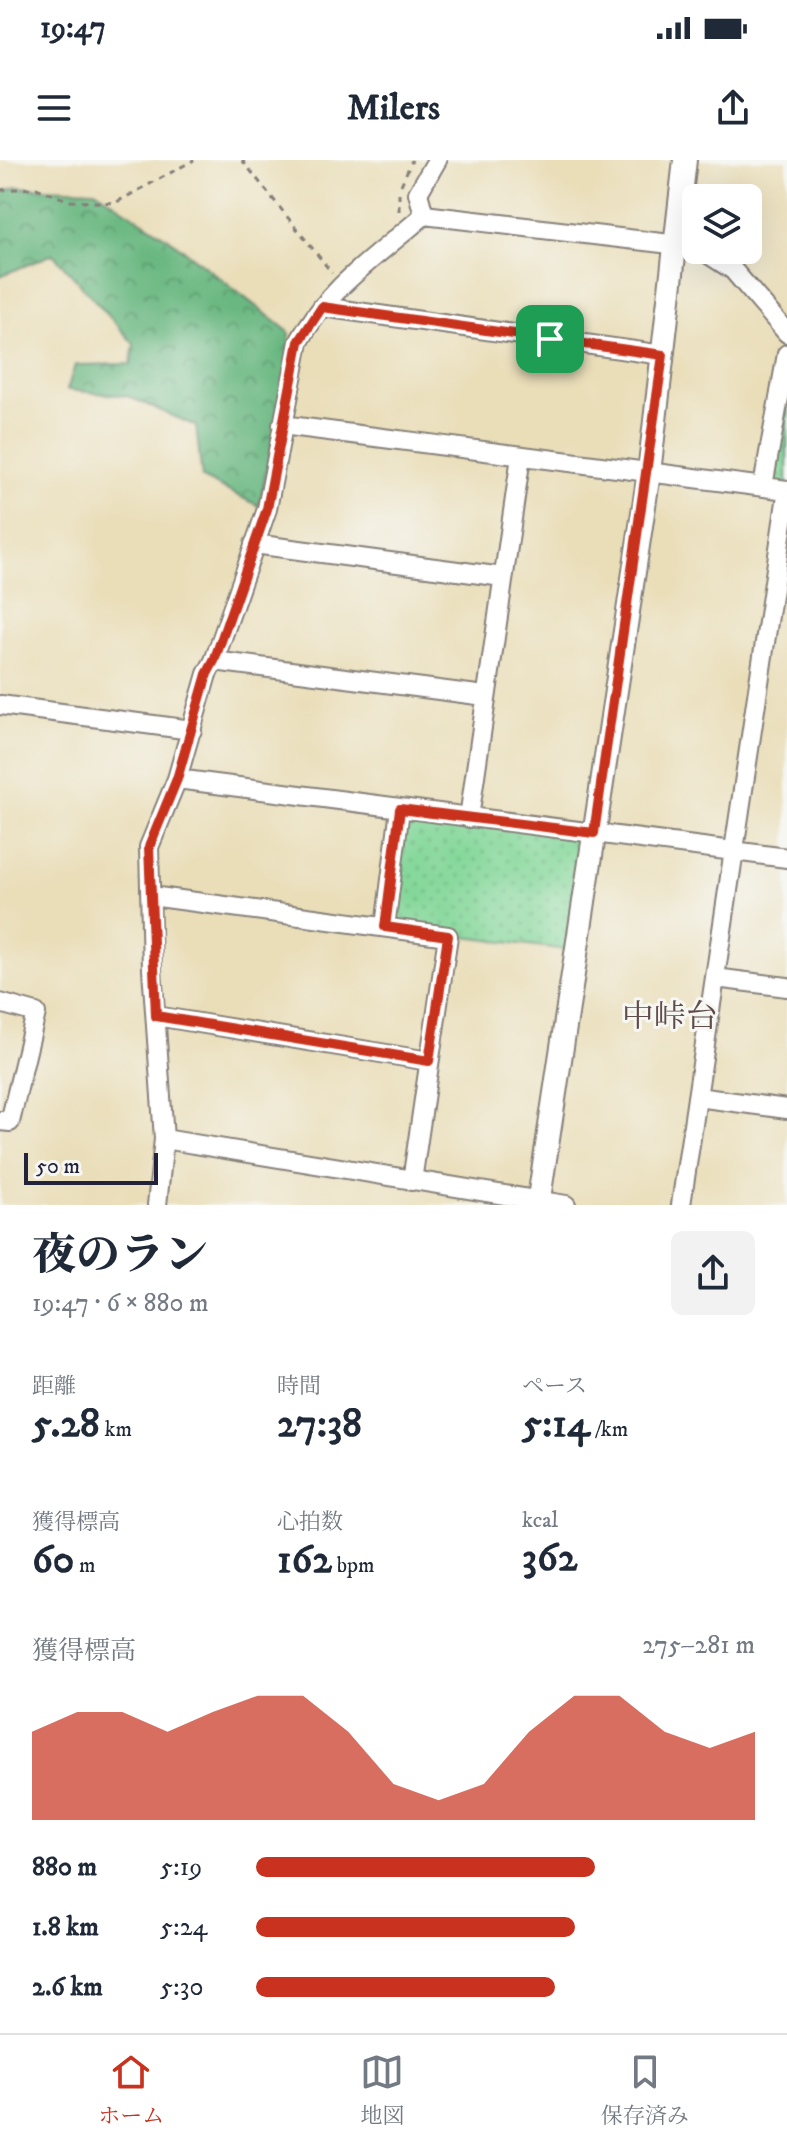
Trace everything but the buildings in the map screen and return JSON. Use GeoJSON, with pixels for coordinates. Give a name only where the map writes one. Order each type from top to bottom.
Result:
{"type":"FeatureCollection","features":[{"type":"Feature","properties":{"kind":"street"},"geometry":{"type":"LineString","coordinates":[[424,215],[418,193],[437,160]]}},
{"type":"Feature","properties":{"kind":"street"},"geometry":{"type":"LineString","coordinates":[[538,1203],[649,473],[673,241],[685,160]]}},
{"type":"Feature","properties":{"kind":"street"},"geometry":{"type":"LineString","coordinates":[[157,1205],[164,1139],[149,847],[177,779],[207,674],[267,509],[299,342],[341,283],[424,215],[682,243]]}},
{"type":"Feature","properties":{"kind":"street"},"geometry":{"type":"LineString","coordinates":[[724,264],[733,270],[787,333]]}},
{"type":"Feature","properties":{"kind":"street"},"geometry":{"type":"LineString","coordinates":[[322,307],[663,355]]}},
{"type":"Feature","properties":{"kind":"street"},"geometry":{"type":"LineString","coordinates":[[763,486],[787,354]]}},
{"type":"Feature","properties":{"kind":"street"},"geometry":{"type":"LineString","coordinates":[[282,425],[763,486],[787,492],[681,1205]]}},
{"type":"Feature","properties":{"kind":"street"},"geometry":{"type":"LineString","coordinates":[[469,818],[521,456]]}},
{"type":"Feature","properties":{"kind":"street"},"geometry":{"type":"LineString","coordinates":[[254,544],[503,577]]}},
{"type":"Feature","properties":{"kind":"street"},"geometry":{"type":"LineString","coordinates":[[214,661],[485,696]]}},
{"type":"Feature","properties":{"kind":"street"},"geometry":{"type":"LineString","coordinates":[[0,705],[192,730]]}},
{"type":"Feature","properties":{"kind":"street"},"geometry":{"type":"LineString","coordinates":[[177,779],[787,858]]}},
{"type":"Feature","properties":{"kind":"street"},"geometry":{"type":"LineString","coordinates":[[385,927],[400,809]]}},
{"type":"Feature","properties":{"kind":"street"},"geometry":{"type":"LineString","coordinates":[[151,896],[448,936],[412,1181]]}},
{"type":"Feature","properties":{"kind":"street"},"geometry":{"type":"LineString","coordinates":[[715,978],[787,987]]}},
{"type":"Feature","properties":{"kind":"street"},"geometry":{"type":"LineString","coordinates":[[0,1003],[36,1013],[10,1122],[0,1121]]}},
{"type":"Feature","properties":{"kind":"street"},"geometry":{"type":"LineString","coordinates":[[156,1016],[429,1061]]}},
{"type":"Feature","properties":{"kind":"street"},"geometry":{"type":"LineString","coordinates":[[697,1097],[787,1109]]}},
{"type":"Feature","properties":{"kind":"street"},"geometry":{"type":"LineString","coordinates":[[164,1139],[538,1203],[566,1205]]}},
{"type":"Feature","properties":{"kind":"path"},"geometry":{"type":"LineString","coordinates":[[0,190],[36,188],[70,201],[115,203],[194,160]]}},
{"type":"Feature","properties":{"kind":"path"},"geometry":{"type":"LineString","coordinates":[[242,160],[341,283]]}},
{"type":"Feature","properties":{"kind":"green space"},"geometry":{"type":"Polygon","coordinates":[[[16,187],[95,190],[171,240],[289,332],[289,368],[259,506],[202,478],[196,426],[127,396],[67,390],[75,365],[131,364],[134,344],[53,254],[0,276],[0,193],[16,187]]]}},
{"type":"Feature","properties":{"kind":"green space"},"geometry":{"type":"Polygon","coordinates":[[[787,354],[787,490],[763,486],[787,354]]]}},
{"type":"Feature","properties":{"kind":"green space"},"geometry":{"type":"Polygon","coordinates":[[[400,809],[594,833],[576,951],[385,927],[400,809]]]}},
{"type":"Feature","properties":{"kind":"district","name":"中峠台"},"geometry":{"type":"Point","coordinates":[670,1016]}},
{"type":"Feature","properties":{"kind":"route"},"geometry":{"type":"LineString","coordinates":[[322,307],[550,339],[663,355],[649,473],[594,833],[400,809],[385,927],[448,936],[429,1061],[156,1016],[149,847],[177,779],[207,674],[267,509],[291,375],[299,342],[310,321],[322,307]]}}]}
